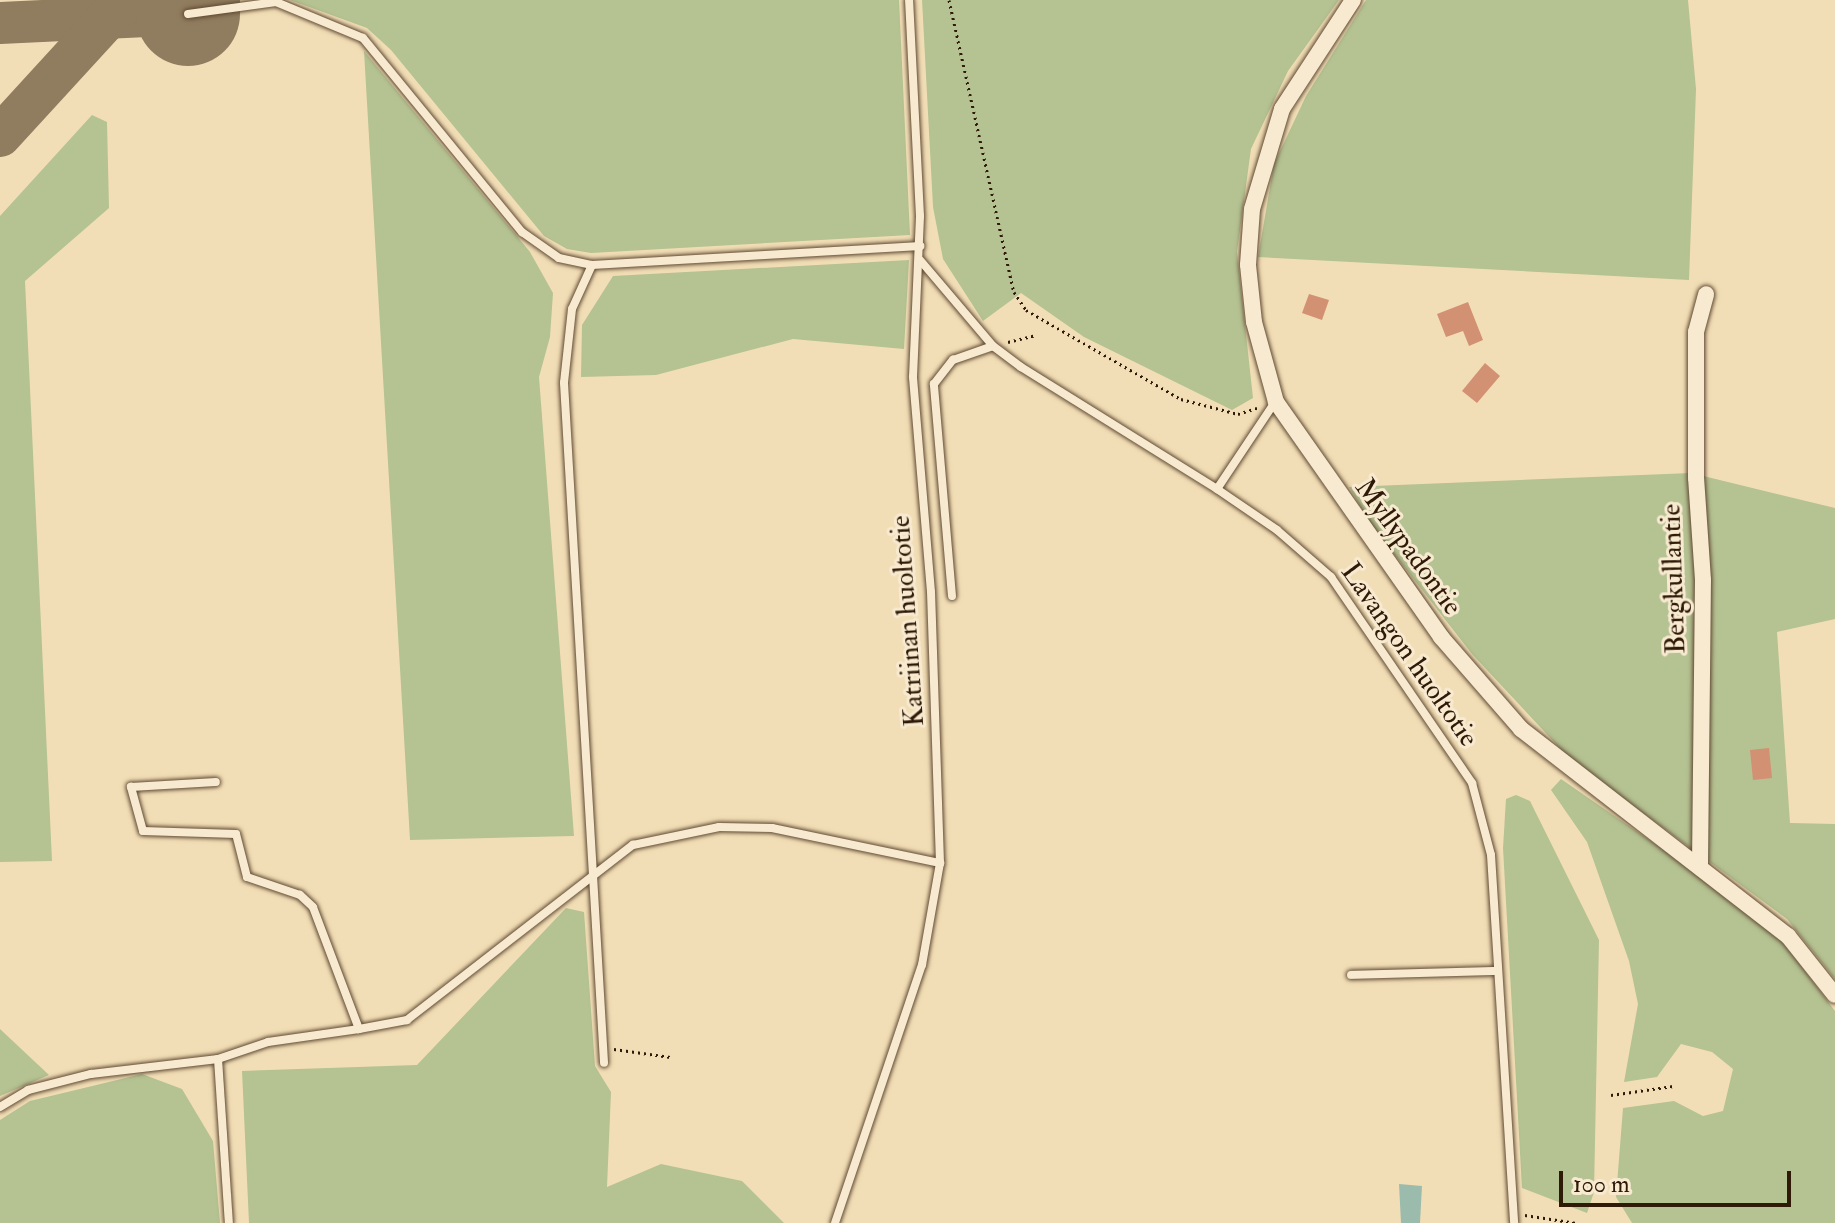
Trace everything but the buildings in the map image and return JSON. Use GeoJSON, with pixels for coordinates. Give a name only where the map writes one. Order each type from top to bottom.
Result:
{"type":"FeatureCollection","features":[{"type":"Feature","properties":{"kind":"street","name":"Myllypadontie"},"geometry":{"type":"LineString","coordinates":[[1353,0],[1282,109],[1257,181],[1249,237],[1250,294],[1276,402],[1441,637],[1521,729],[1629,817],[1700,865],[1788,936],[1835,995]]}},
{"type":"Feature","properties":{"kind":"street","name":"Bergkullantie"},"geometry":{"type":"LineString","coordinates":[[1700,865],[1703,580],[1696,478],[1696,347],[1706,294]]}},
{"type":"Feature","properties":{"kind":"lane","name":"Katriinan huoltotie"},"geometry":{"type":"LineString","coordinates":[[835,1223],[922,965],[940,863],[931,592],[913,377],[920,246],[909,0]]}},
{"type":"Feature","properties":{"kind":"lane"},"geometry":{"type":"LineString","coordinates":[[188,14],[276,2],[363,38],[522,232],[559,258],[592,265],[920,246]]}},
{"type":"Feature","properties":{"kind":"lane","name":"Lavangon huoltotie"},"geometry":{"type":"LineString","coordinates":[[920,260],[993,346],[1104,423],[1217,489],[1277,530],[1331,577],[1472,783],[1491,855],[1514,1219]]}},
{"type":"Feature","properties":{"kind":"lane"},"geometry":{"type":"LineString","coordinates":[[592,265],[572,309],[564,383],[604,1063]]}},
{"type":"Feature","properties":{"kind":"lane"},"geometry":{"type":"LineString","coordinates":[[952,596],[934,384],[953,360],[993,346]]}},
{"type":"Feature","properties":{"kind":"lane"},"geometry":{"type":"LineString","coordinates":[[1217,489],[1276,402]]}},
{"type":"Feature","properties":{"kind":"lane"},"geometry":{"type":"LineString","coordinates":[[216,782],[131,787],[143,830],[236,834],[247,877],[300,895],[313,907],[359,1029]]}},
{"type":"Feature","properties":{"kind":"lane"},"geometry":{"type":"LineString","coordinates":[[0,1107],[28,1090],[91,1074],[218,1059],[268,1042],[407,1020],[593,871],[633,845],[719,827],[772,828],[940,863]]}},
{"type":"Feature","properties":{"kind":"lane"},"geometry":{"type":"LineString","coordinates":[[1351,975],[1498,971]]}},
{"type":"Feature","properties":{"kind":"lane"},"geometry":{"type":"LineString","coordinates":[[218,1059],[229,1223]]}},
{"type":"Feature","properties":{"kind":"path"},"geometry":{"type":"LineString","coordinates":[[949,0],[1014,292],[1026,310],[1181,399],[1238,414]]}},
{"type":"Feature","properties":{"kind":"path"},"geometry":{"type":"LineString","coordinates":[[993,346],[1036,335]]}},
{"type":"Feature","properties":{"kind":"path"},"geometry":{"type":"LineString","coordinates":[[603,1047],[670,1057]]}},
{"type":"Feature","properties":{"kind":"path"},"geometry":{"type":"LineString","coordinates":[[1611,1095],[1673,1086]]}},
{"type":"Feature","properties":{"kind":"path"},"geometry":{"type":"LineString","coordinates":[[1514,1219],[1576,1223]]}},
{"type":"Feature","properties":{"kind":"green space"},"geometry":{"type":"Polygon","coordinates":[[[290,0],[899,0],[910,235],[591,253],[567,249],[544,236],[391,50],[367,28],[290,0]]]}},
{"type":"Feature","properties":{"kind":"green space"},"geometry":{"type":"Polygon","coordinates":[[[922,0],[1339,0],[1288,71],[1251,149],[1237,252],[1253,398],[1232,410],[1084,337],[1021,293],[983,321],[943,259],[933,207],[922,0]]]}},
{"type":"Feature","properties":{"kind":"green space"},"geometry":{"type":"Polygon","coordinates":[[[1366,0],[1688,0],[1696,89],[1689,280],[1258,257],[1274,164],[1306,96],[1366,0]]]}},
{"type":"Feature","properties":{"kind":"green space"},"geometry":{"type":"Polygon","coordinates":[[[364,51],[530,252],[553,293],[550,337],[539,377],[574,836],[410,840],[364,51]]]}},
{"type":"Feature","properties":{"kind":"green space"},"geometry":{"type":"Polygon","coordinates":[[[92,115],[107,122],[109,208],[25,281],[52,861],[0,862],[0,216],[92,115]]]}},
{"type":"Feature","properties":{"kind":"green space"},"geometry":{"type":"Polygon","coordinates":[[[909,260],[904,349],[793,339],[656,375],[581,377],[582,325],[613,276],[909,260]]]}},
{"type":"Feature","properties":{"kind":"green space"},"geometry":{"type":"Polygon","coordinates":[[[1691,473],[1835,508],[1835,619],[1777,632],[1790,823],[1835,824],[1835,979],[1787,919],[1571,760],[1472,654],[1370,523],[1349,487],[1691,473]]]}},
{"type":"Feature","properties":{"kind":"green space"},"geometry":{"type":"Polygon","coordinates":[[[1561,779],[1697,873],[1781,939],[1835,1011],[1835,1223],[1632,1223],[1616,1197],[1623,1108],[1674,1101],[1703,1116],[1723,1111],[1733,1069],[1712,1052],[1681,1044],[1657,1077],[1624,1082],[1638,1004],[1629,961],[1587,842],[1551,790],[1561,779]]]}},
{"type":"Feature","properties":{"kind":"green space"},"geometry":{"type":"Polygon","coordinates":[[[1516,795],[1530,801],[1599,940],[1594,1192],[1587,1213],[1522,1188],[1503,848],[1506,799],[1516,795]]]}},
{"type":"Feature","properties":{"kind":"green space"},"geometry":{"type":"Polygon","coordinates":[[[566,908],[584,912],[595,1066],[611,1092],[607,1187],[661,1164],[742,1181],[784,1223],[249,1223],[242,1071],[417,1065],[566,908]]]}},
{"type":"Feature","properties":{"kind":"green space"},"geometry":{"type":"Polygon","coordinates":[[[0,1029],[49,1075],[0,1096],[0,1029]]]}},
{"type":"Feature","properties":{"kind":"green space"},"geometry":{"type":"Polygon","coordinates":[[[142,1074],[182,1089],[213,1141],[220,1223],[0,1223],[0,1120],[30,1101],[142,1074]]]}},
{"type":"Feature","properties":{"kind":"shaded area"},"geometry":{"type":"Polygon","coordinates":[[[1399,1184],[1422,1186],[1420,1223],[1401,1223],[1399,1184]]]}},
{"type":"Feature","properties":{"kind":"taxiway"},"geometry":{"type":"LineString","coordinates":[[0,136],[118,7]]}},
{"type":"Feature","properties":{"kind":"taxiway"},"geometry":{"type":"LineString","coordinates":[[0,23],[188,14]]}},
{"type":"Feature","properties":{"kind":"runway"},"geometry":{"type":"LineString","coordinates":[[188,0],[188,14]]}}]}
